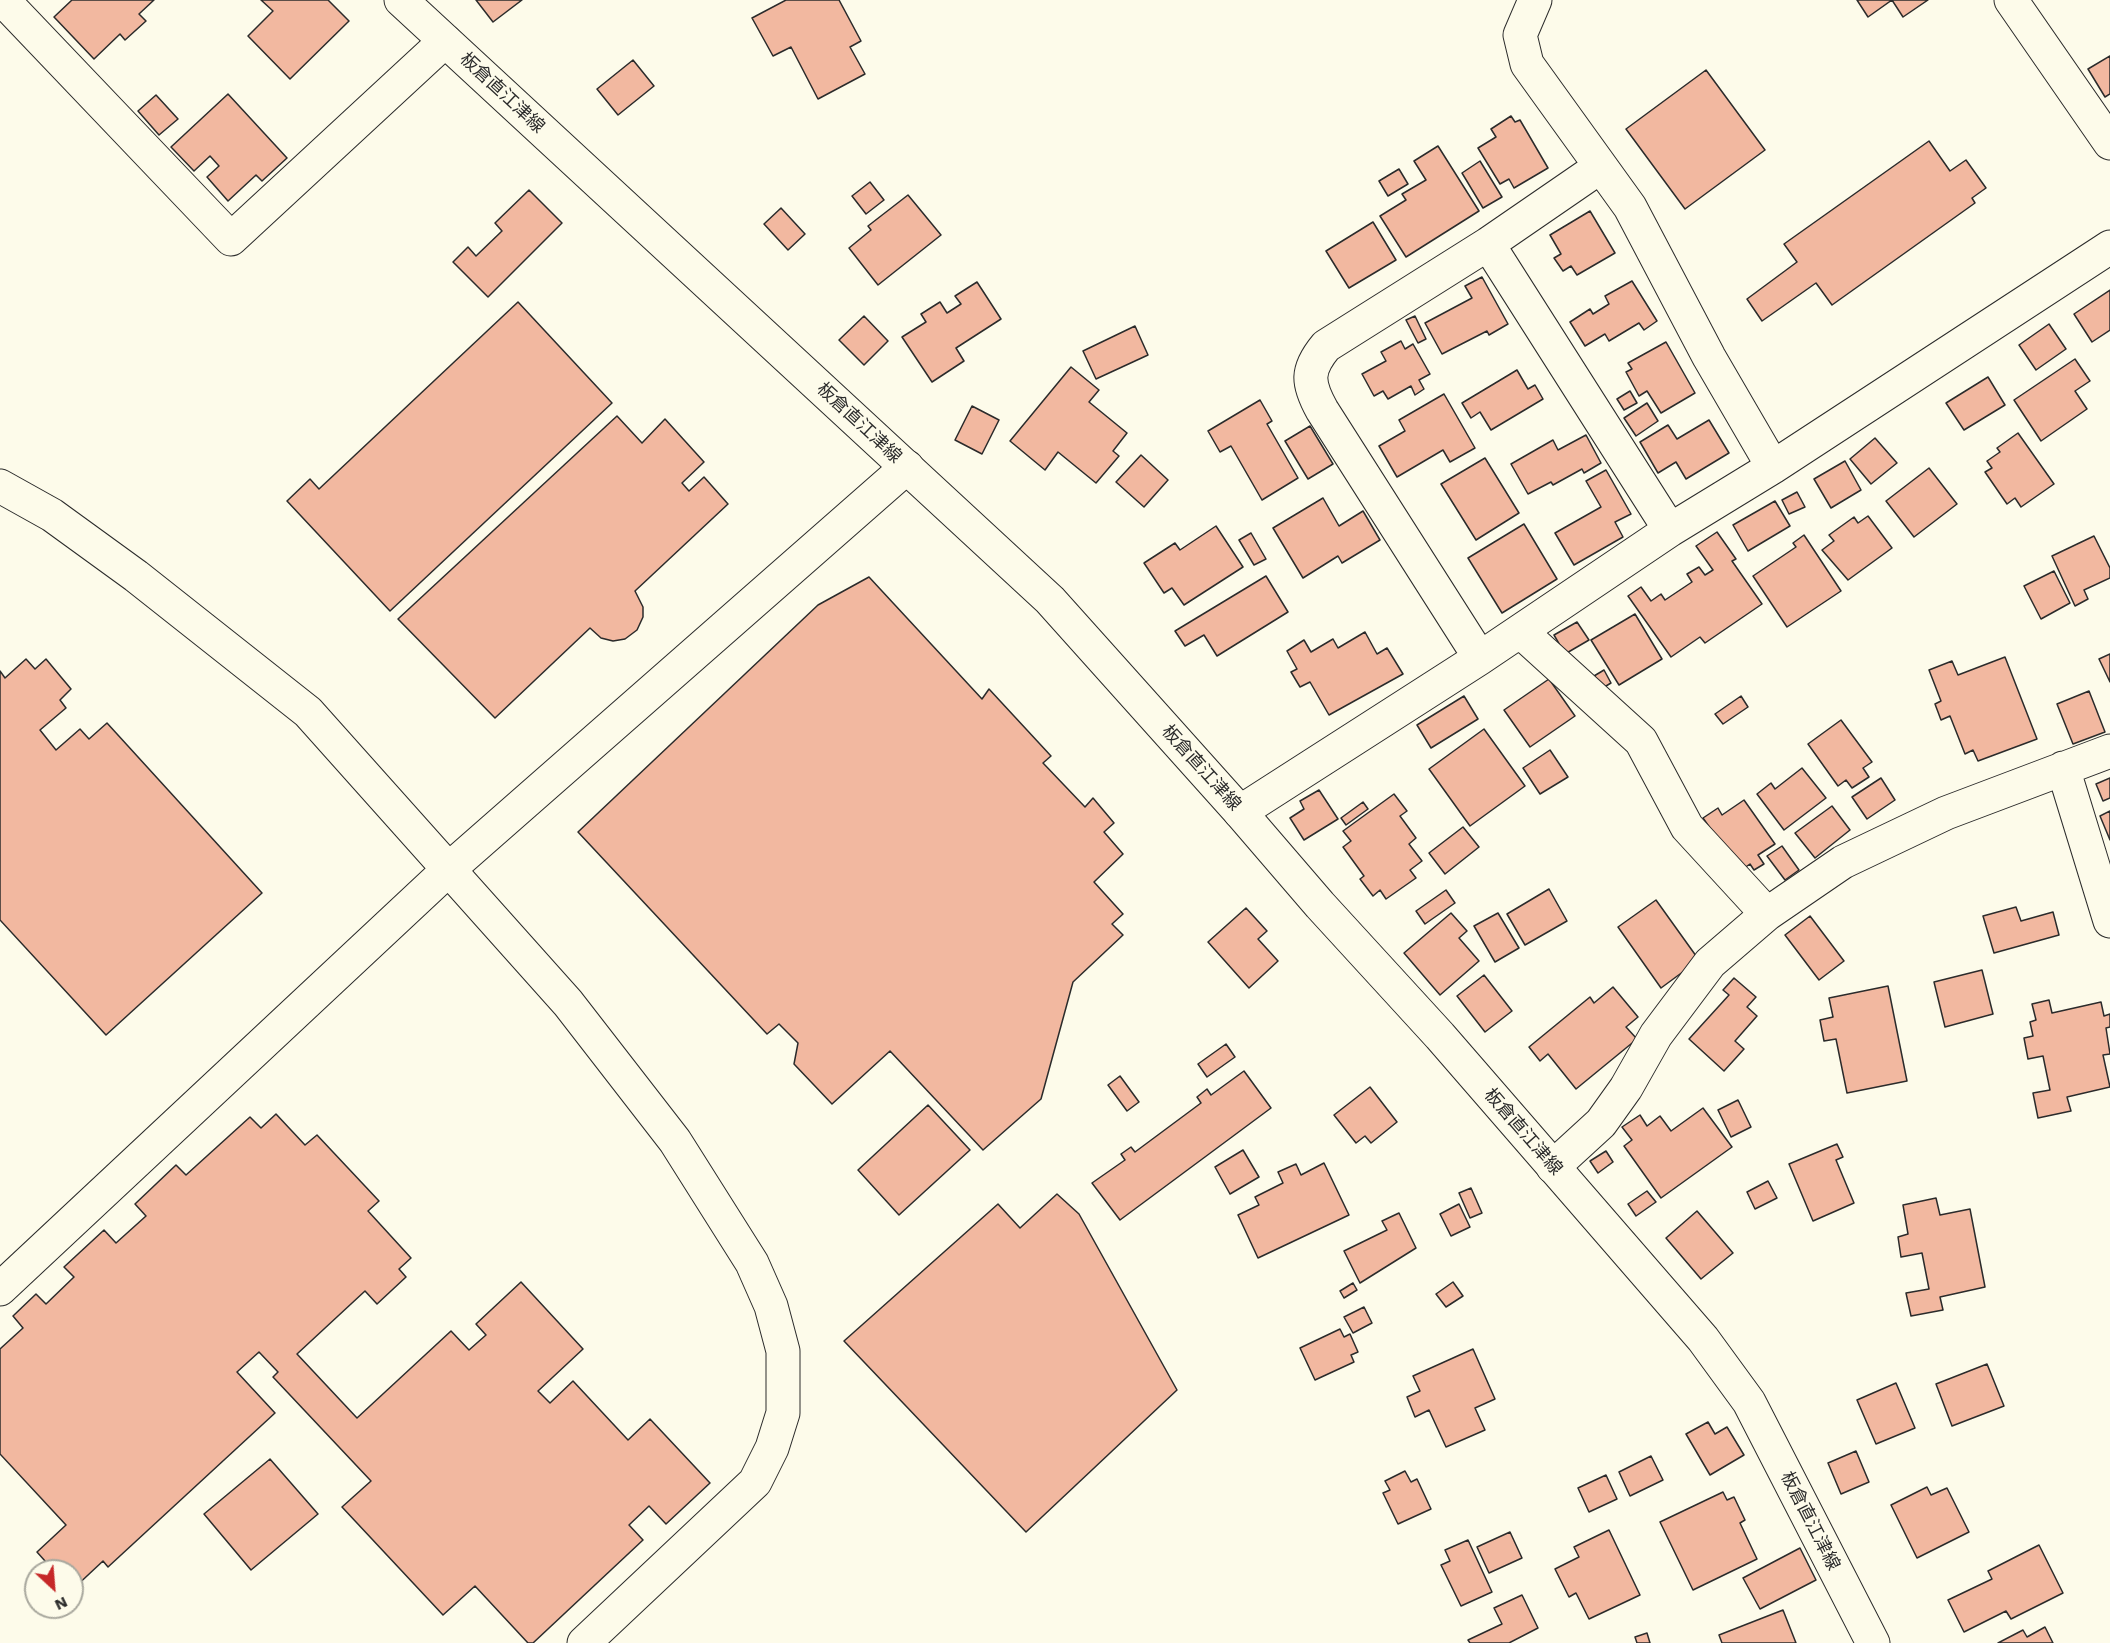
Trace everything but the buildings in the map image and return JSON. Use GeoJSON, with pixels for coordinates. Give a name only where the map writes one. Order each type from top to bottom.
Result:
{"type":"FeatureCollection","features":[{"type":"Feature","properties":{"kind":"street"},"geometry":{"type":"LineString","coordinates":[[3,0],[231,239],[445,41]]}},
{"type":"Feature","properties":{"kind":"street","name":"板倉直江津線"},"geometry":{"type":"LineString","coordinates":[[401,0],[1050,600],[1240,812],[1703,1339],[1749,1402],[1873,1643]]}},
{"type":"Feature","properties":{"kind":"street"},"geometry":{"type":"LineString","coordinates":[[1535,0],[1520,35],[1527,64],[1630,207],[1709,357],[1773,467]]}},
{"type":"Feature","properties":{"kind":"street"},"geometry":{"type":"LineString","coordinates":[[2011,0],[2110,143]]}},
{"type":"Feature","properties":{"kind":"street"},"geometry":{"type":"LineString","coordinates":[[1480,658],[1313,395],[1310,379],[1314,361],[1326,346],[1488,244],[1600,167]]}},
{"type":"Feature","properties":{"kind":"street"},"geometry":{"type":"LineString","coordinates":[[1488,244],[1670,530]]}},
{"type":"Feature","properties":{"kind":"street"},"geometry":{"type":"LineString","coordinates":[[1240,812],[1480,658],[1670,530],[1773,467],[2110,247]]}},
{"type":"Feature","properties":{"kind":"street"},"geometry":{"type":"LineString","coordinates":[[0,1289],[448,870],[907,467]]}},
{"type":"Feature","properties":{"kind":"street"},"geometry":{"type":"LineString","coordinates":[[0,486],[52,515],[136,576],[308,712],[568,1003],[675,1141],[752,1263],[771,1306],[783,1351],[783,1413],[772,1448],[755,1482],[584,1643]]}},
{"type":"Feature","properties":{"kind":"street"},"geometry":{"type":"LineString","coordinates":[[1520,631],[1641,741],[1687,827],[1767,914]]}},
{"type":"Feature","properties":{"kind":"street"},"geometry":{"type":"LineString","coordinates":[[1553,1167],[1601,1123],[1626,1088],[1656,1035],[1710,963],[1767,914],[1844,862],[1946,813],[2110,751]]}},
{"type":"Feature","properties":{"kind":"street"},"geometry":{"type":"LineString","coordinates":[[2063,768],[2110,921]]}}]}
